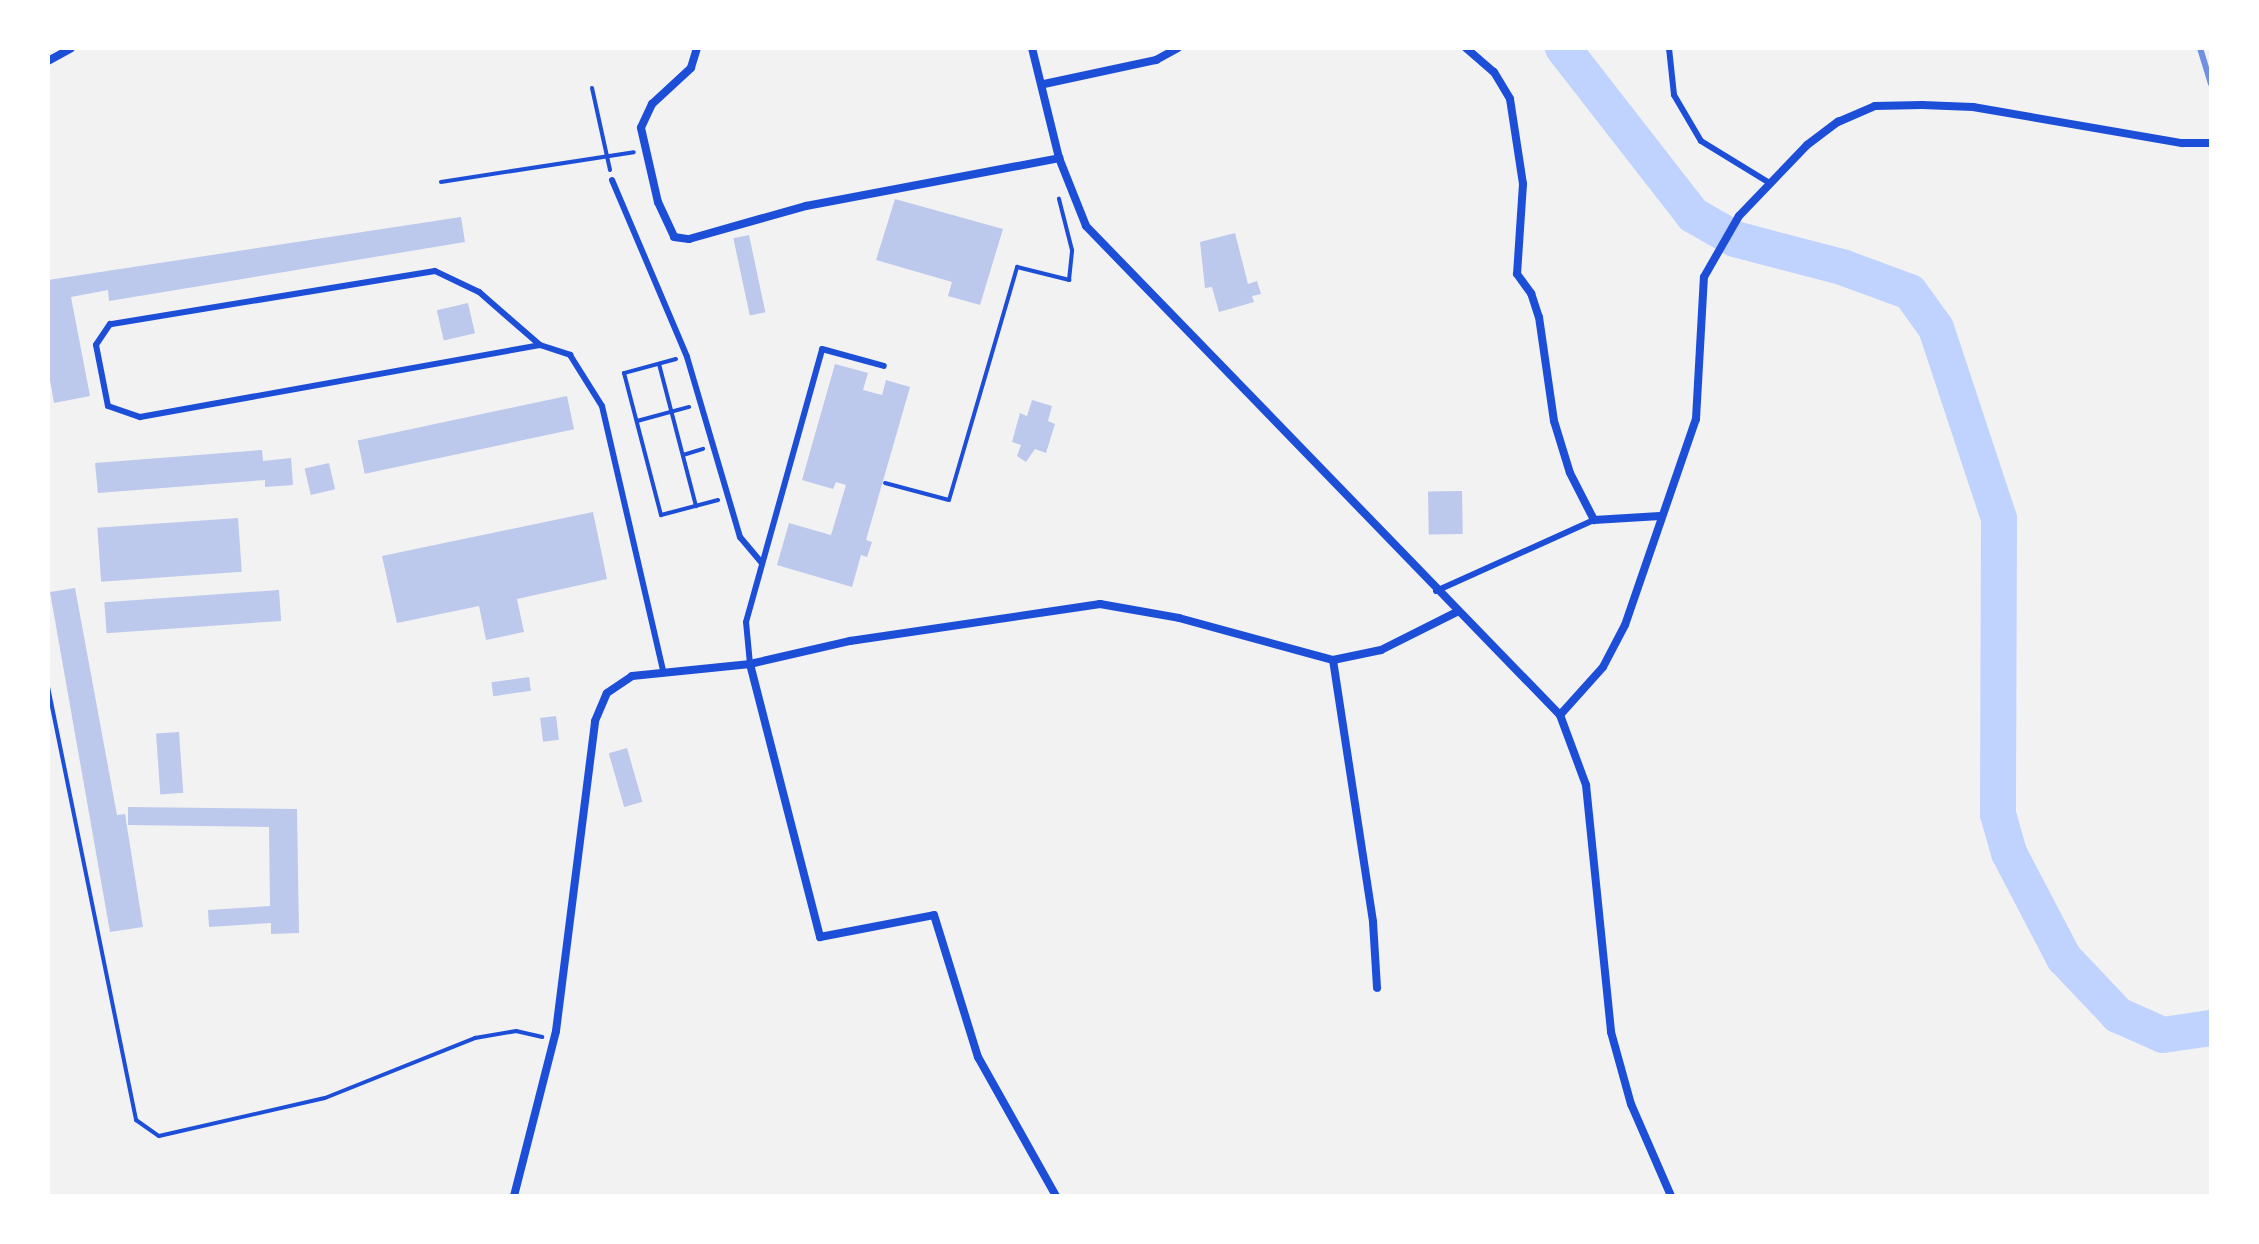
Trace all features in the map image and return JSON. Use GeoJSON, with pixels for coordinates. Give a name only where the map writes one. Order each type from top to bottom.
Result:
{"type":"FeatureCollection","features":[{"type":"Feature","properties":{"kind":"street"},"geometry":{"type":"LineString","coordinates":[[48,61],[71,48]]}},
{"type":"Feature","properties":{"kind":"street"},"geometry":{"type":"LineString","coordinates":[[697,48],[691,68],[645,115],[641,128],[666,227],[674,237],[689,239],[806,206],[1059,158]]}},
{"type":"Feature","properties":{"kind":"street"},"geometry":{"type":"LineString","coordinates":[[1032,48],[1044,84],[1070,196],[1105,249],[1560,715],[1586,785],[1611,1032],[1631,1104],[1671,1196]]}},
{"type":"Feature","properties":{"kind":"street"},"geometry":{"type":"LineString","coordinates":[[1044,84],[1156,60],[1178,48]]}},
{"type":"Feature","properties":{"kind":"street"},"geometry":{"type":"LineString","coordinates":[[1466,48],[1494,72],[1510,99],[1523,184],[1517,274],[1531,293],[1539,317],[1554,421],[1570,473],[1594,520],[1660,516]]}},
{"type":"Feature","properties":{"kind":"street"},"geometry":{"type":"LineString","coordinates":[[1560,715],[1590,685],[1625,625],[1660,516],[1696,419],[1699,310],[1704,277],[1739,216],[1768,182],[1838,122],[1875,106],[1973,107],[2182,143],[2211,143]]}},
{"type":"Feature","properties":{"kind":"street"},"geometry":{"type":"LineString","coordinates":[[514,1196],[554,1039],[595,721],[607,693],[632,676],[663,670],[750,664],[850,641],[1100,604],[1179,618],[1333,660],[1381,650],[1457,612]]}},
{"type":"Feature","properties":{"kind":"street"},"geometry":{"type":"LineString","coordinates":[[1333,660],[1373,922],[1377,988]]}},
{"type":"Feature","properties":{"kind":"street"},"geometry":{"type":"LineString","coordinates":[[750,664],[801,879],[820,937],[934,915],[956,999],[978,1057],[1056,1196]]}},
{"type":"Feature","properties":{"kind":"lane"},"geometry":{"type":"LineString","coordinates":[[1669,48],[1674,95],[1701,141],[1768,182]]}},
{"type":"Feature","properties":{"kind":"lane"},"geometry":{"type":"LineString","coordinates":[[612,180],[702,404],[726,498],[740,537],[761,562]]}},
{"type":"Feature","properties":{"kind":"lane"},"geometry":{"type":"LineString","coordinates":[[540,345],[140,417],[108,406],[96,345],[110,324],[435,271],[479,292],[540,345],[570,355],[602,406],[663,670]]}},
{"type":"Feature","properties":{"kind":"lane"},"geometry":{"type":"LineString","coordinates":[[750,664],[746,622],[822,349],[884,366]]}},
{"type":"Feature","properties":{"kind":"lane"},"geometry":{"type":"LineString","coordinates":[[1436,591],[1594,520]]}},
{"type":"Feature","properties":{"kind":"path"},"geometry":{"type":"LineString","coordinates":[[592,88],[612,180]]}},
{"type":"Feature","properties":{"kind":"path"},"geometry":{"type":"LineString","coordinates":[[441,182],[645,150]]}},
{"type":"Feature","properties":{"kind":"path"},"geometry":{"type":"LineString","coordinates":[[885,483],[949,500],[1017,267],[1069,280],[1072,250],[1056,190]]}},
{"type":"Feature","properties":{"kind":"path"},"geometry":{"type":"LineString","coordinates":[[696,506],[659,364],[624,373],[661,515],[696,506],[726,498]]}},
{"type":"Feature","properties":{"kind":"path"},"geometry":{"type":"LineString","coordinates":[[637,421],[702,404]]}},
{"type":"Feature","properties":{"kind":"path"},"geometry":{"type":"LineString","coordinates":[[683,455],[713,447]]}},
{"type":"Feature","properties":{"kind":"path"},"geometry":{"type":"LineString","coordinates":[[48,687],[136,1120],[159,1136],[325,1098],[475,1038],[516,1031],[554,1039]]}},
{"type":"Feature","properties":{"kind":"building"},"geometry":{"type":"Polygon","coordinates":[[[895,199],[1003,229],[980,305],[948,296],[952,282],[876,260],[895,199]]]}},
{"type":"Feature","properties":{"kind":"building"},"geometry":{"type":"Polygon","coordinates":[[[461,217],[465,242],[109,301],[108,290],[71,297],[90,396],[54,403],[48,369],[48,280],[461,217]]]}},
{"type":"Feature","properties":{"kind":"building"},"geometry":{"type":"Polygon","coordinates":[[[1235,233],[1248,284],[1257,281],[1261,294],[1252,296],[1254,302],[1219,312],[1212,287],[1205,288],[1200,242],[1235,233]]]}},
{"type":"Feature","properties":{"kind":"building"},"geometry":{"type":"Polygon","coordinates":[[[749,235],[765,312],[750,316],[733,238],[749,235]]]}},
{"type":"Feature","properties":{"kind":"building"},"geometry":{"type":"Polygon","coordinates":[[[468,303],[475,333],[444,340],[437,310],[468,303]]]}},
{"type":"Feature","properties":{"kind":"building"},"geometry":{"type":"Polygon","coordinates":[[[835,364],[868,373],[863,390],[882,395],[886,380],[910,387],[866,540],[872,542],[867,557],[861,555],[852,587],[777,565],[789,523],[831,535],[846,485],[836,482],[833,489],[802,480],[835,364]]]}},
{"type":"Feature","properties":{"kind":"building"},"geometry":{"type":"Polygon","coordinates":[[[567,396],[574,429],[365,474],[358,440],[567,396]]]}},
{"type":"Feature","properties":{"kind":"building"},"geometry":{"type":"Polygon","coordinates":[[[1032,400],[1052,406],[1048,421],[1055,424],[1046,453],[1035,449],[1026,462],[1017,456],[1021,445],[1012,442],[1020,413],[1027,416],[1032,400]]]}},
{"type":"Feature","properties":{"kind":"building"},"geometry":{"type":"Polygon","coordinates":[[[262,450],[263,461],[291,458],[293,485],[265,487],[265,480],[98,493],[95,463],[262,450]]]}},
{"type":"Feature","properties":{"kind":"building"},"geometry":{"type":"Polygon","coordinates":[[[329,463],[335,489],[311,495],[305,469],[329,463]]]}},
{"type":"Feature","properties":{"kind":"building"},"geometry":{"type":"Polygon","coordinates":[[[1462,491],[1463,534],[1429,535],[1428,492],[1462,491]]]}},
{"type":"Feature","properties":{"kind":"building"},"geometry":{"type":"Polygon","coordinates":[[[593,512],[607,579],[517,599],[524,632],[486,640],[479,606],[397,623],[382,556],[593,512]]]}},
{"type":"Feature","properties":{"kind":"building"},"geometry":{"type":"Polygon","coordinates":[[[238,518],[242,572],[101,582],[97,528],[238,518]]]}},
{"type":"Feature","properties":{"kind":"building"},"geometry":{"type":"Polygon","coordinates":[[[75,588],[117,815],[125,814],[143,927],[110,932],[50,592],[75,588]]]}},
{"type":"Feature","properties":{"kind":"building"},"geometry":{"type":"Polygon","coordinates":[[[279,590],[281,621],[107,633],[104,602],[279,590]]]}},
{"type":"Feature","properties":{"kind":"building"},"geometry":{"type":"Polygon","coordinates":[[[529,677],[531,691],[493,696],[491,682],[529,677]]]}},
{"type":"Feature","properties":{"kind":"building"},"geometry":{"type":"Polygon","coordinates":[[[556,716],[559,740],[543,742],[540,718],[556,716]]]}},
{"type":"Feature","properties":{"kind":"building"},"geometry":{"type":"Polygon","coordinates":[[[179,732],[183,793],[160,794],[156,734],[179,732]]]}},
{"type":"Feature","properties":{"kind":"building"},"geometry":{"type":"Polygon","coordinates":[[[627,748],[642,802],[624,807],[609,753],[627,748]]]}},
{"type":"Feature","properties":{"kind":"building"},"geometry":{"type":"Polygon","coordinates":[[[128,807],[297,809],[299,933],[271,934],[271,923],[209,927],[208,910],[270,906],[269,827],[128,825],[128,807]]]}},
{"type":"Feature","properties":{"kind":"waterway"},"geometry":{"type":"LineString","coordinates":[[1563,48],[1693,215],[1735,239],[1842,267],[1910,292],[1936,328],[1999,518],[1998,814],[2009,853],[2064,958],[2118,1015],[2163,1035],[2211,1028]]}},
{"type":"Feature","properties":{"kind":"railway"},"geometry":{"type":"LineString","coordinates":[[2200,48],[2211,83]]}}]}
